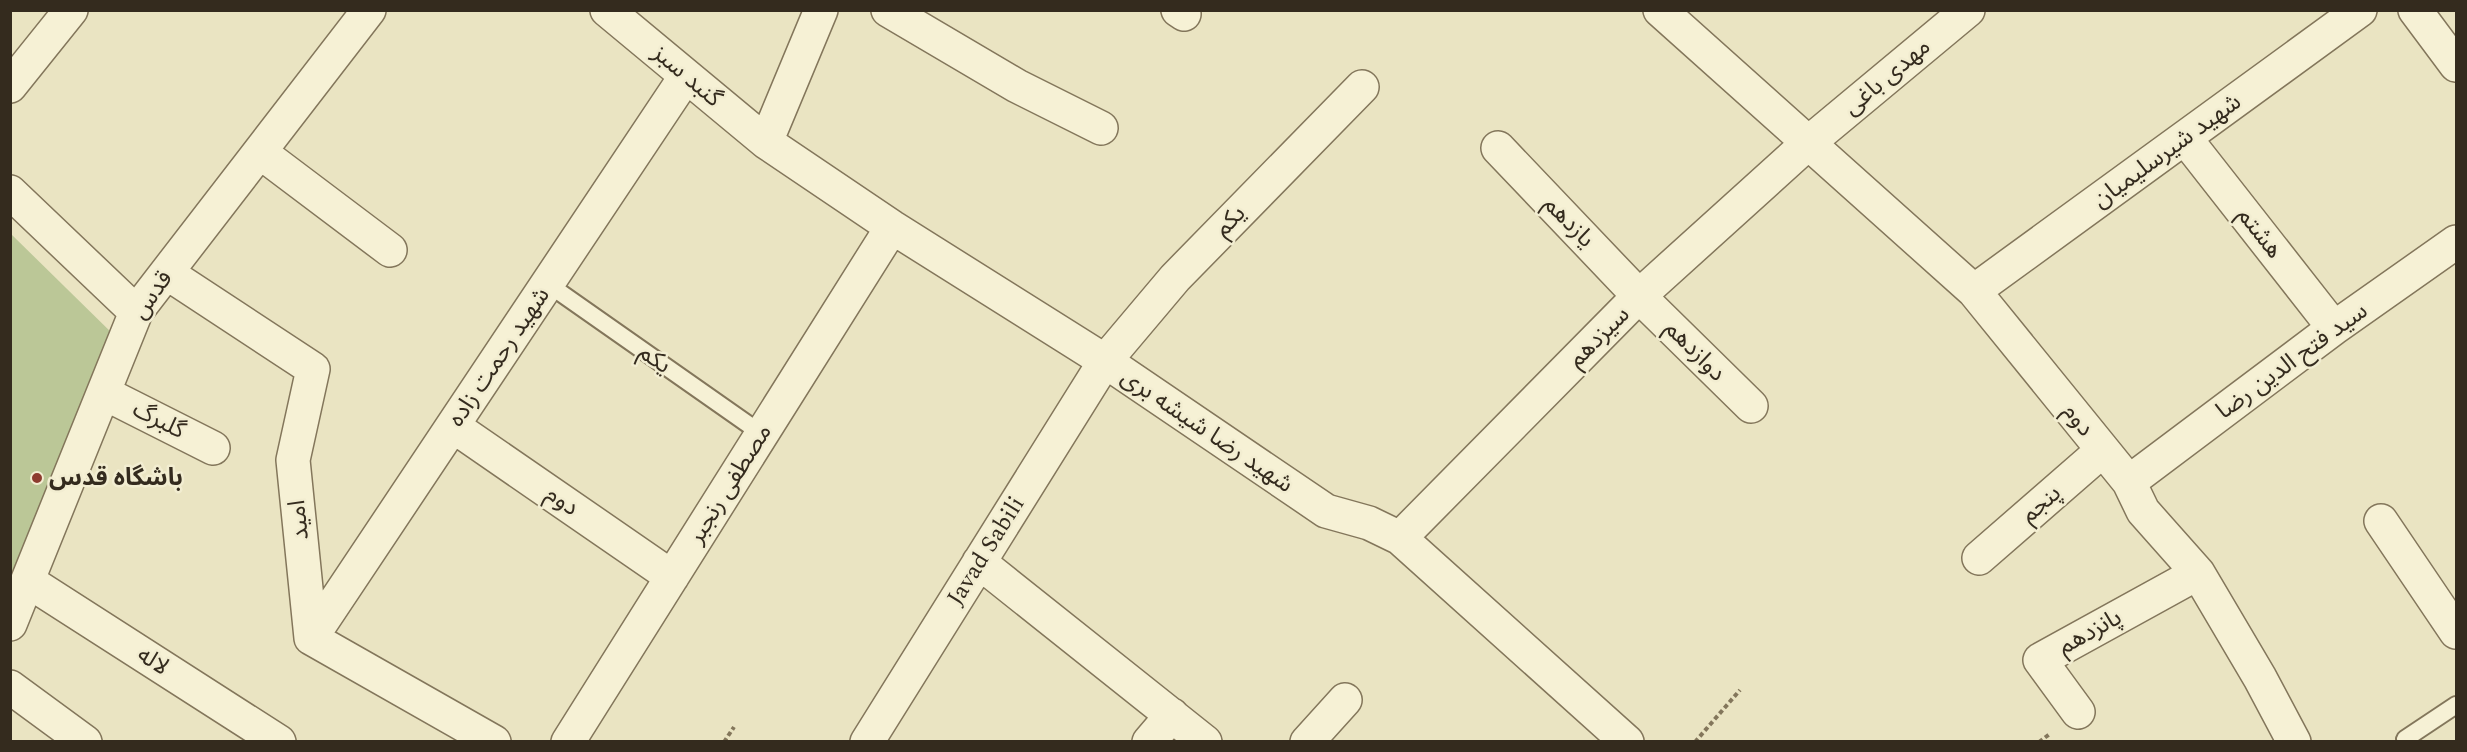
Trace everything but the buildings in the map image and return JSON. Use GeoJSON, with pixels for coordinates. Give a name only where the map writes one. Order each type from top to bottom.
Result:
{"type":"FeatureCollection","features":[{"type":"Feature","properties":{"kind":"street"},"geometry":{"type":"LineString","coordinates":[[10,86],[70,10]]}},
{"type":"Feature","properties":{"kind":"street","name":"قدس"},"geometry":{"type":"LineString","coordinates":[[10,624],[136,312],[369,10]]}},
{"type":"Feature","properties":{"kind":"street","name":"گنبد سبز"},"geometry":{"type":"LineString","coordinates":[[607,10],[766,142]]}},
{"type":"Feature","properties":{"kind":"street"},"geometry":{"type":"LineString","coordinates":[[766,142],[821,10]]}},
{"type":"Feature","properties":{"kind":"street"},"geometry":{"type":"LineString","coordinates":[[888,10],[1017,86],[1101,128]]}},
{"type":"Feature","properties":{"kind":"street","name":"دوم"},"geometry":{"type":"LineString","coordinates":[[1660,10],[1807,144],[1875,201],[1974,291],[2128,482],[2143,512],[2198,573],[2294,741]]}},
{"type":"Feature","properties":{"kind":"street","name":"مهدی باغی"},"geometry":{"type":"LineString","coordinates":[[1807,144],[1968,10]]}},
{"type":"Feature","properties":{"kind":"street","name":"شهید شیرسلیمیان"},"geometry":{"type":"LineString","coordinates":[[1974,291],[2360,10]]}},
{"type":"Feature","properties":{"kind":"street"},"geometry":{"type":"LineString","coordinates":[[2415,10],[2457,65]]}},
{"type":"Feature","properties":{"kind":"street","name":"شهید رحمت زاده"},"geometry":{"type":"LineString","coordinates":[[311,638],[686,76]]}},
{"type":"Feature","properties":{"kind":"street","name":"یکم"},"geometry":{"type":"LineString","coordinates":[[1105,361],[1175,278],[1362,87]]}},
{"type":"Feature","properties":{"kind":"street","name":"هشتم"},"geometry":{"type":"LineString","coordinates":[[2185,138],[2334,328]]}},
{"type":"Feature","properties":{"kind":"street","name":"شهید رضا شیشه بری"},"geometry":{"type":"LineString","coordinates":[[766,142],[892,227],[1105,361],[1326,511],[1369,523],[1400,538],[1627,741]]}},
{"type":"Feature","properties":{"kind":"street","name":"سیزدهم"},"geometry":{"type":"LineString","coordinates":[[1400,538],[1640,296],[1807,144]]}},
{"type":"Feature","properties":{"kind":"street","name":"یازدهم"},"geometry":{"type":"LineString","coordinates":[[1498,148],[1640,296]]}},
{"type":"Feature","properties":{"kind":"street"},"geometry":{"type":"LineString","coordinates":[[261,152],[390,250]]}},
{"type":"Feature","properties":{"kind":"street"},"geometry":{"type":"LineString","coordinates":[[10,192],[136,312]]}},
{"type":"Feature","properties":{"kind":"street","name":"مصطفی رنجبر"},"geometry":{"type":"LineString","coordinates":[[568,741],[892,227]]}},
{"type":"Feature","properties":{"kind":"street","name":"سید فتح الدین رضا"},"geometry":{"type":"LineString","coordinates":[[2128,482],[2334,328],[2457,242]]}},
{"type":"Feature","properties":{"kind":"street","name":"امید"},"geometry":{"type":"LineString","coordinates":[[167,273],[313,369],[293,459],[311,638]]}},
{"type":"Feature","properties":{"kind":"street","name":"دوازدهم"},"geometry":{"type":"LineString","coordinates":[[1640,296],[1751,406]]}},
{"type":"Feature","properties":{"kind":"street","name":"Javad Sabili"},"geometry":{"type":"LineString","coordinates":[[867,741],[1105,361]]}},
{"type":"Feature","properties":{"kind":"street","name":"گلبرگ"},"geometry":{"type":"LineString","coordinates":[[104,393],[213,448]]}},
{"type":"Feature","properties":{"kind":"street","name":"دوم"},"geometry":{"type":"LineString","coordinates":[[453,426],[672,577]]}},
{"type":"Feature","properties":{"kind":"street","name":"پنجم"},"geometry":{"type":"LineString","coordinates":[[1979,558],[2103,450]]}},
{"type":"Feature","properties":{"kind":"street"},"geometry":{"type":"LineString","coordinates":[[2381,521],[2453,619]]}},
{"type":"Feature","properties":{"kind":"street"},"geometry":{"type":"LineString","coordinates":[[979,562],[1205,741]]}},
{"type":"Feature","properties":{"kind":"street","name":"پانزدهم"},"geometry":{"type":"LineString","coordinates":[[2078,712],[2040,660],[2198,573]]}},
{"type":"Feature","properties":{"kind":"street","name":"لاله"},"geometry":{"type":"LineString","coordinates":[[28,581],[279,741]]}},
{"type":"Feature","properties":{"kind":"street"},"geometry":{"type":"LineString","coordinates":[[311,638],[494,741]]}},
{"type":"Feature","properties":{"kind":"street"},"geometry":{"type":"LineString","coordinates":[[10,687],[85,741]]}},
{"type":"Feature","properties":{"kind":"street"},"geometry":{"type":"LineString","coordinates":[[1307,741],[1345,700]]}},
{"type":"Feature","properties":{"kind":"street"},"geometry":{"type":"LineString","coordinates":[[1149,741],[1172,715]]}},
{"type":"Feature","properties":{"kind":"lane","name":"یکم"},"geometry":{"type":"LineString","coordinates":[[548,284],[762,434]]}},
{"type":"Feature","properties":{"kind":"lane"},"geometry":{"type":"LineString","coordinates":[[2405,739],[2457,705]]}},
{"type":"Feature","properties":{"kind":"path"},"geometry":{"type":"LineString","coordinates":[[1695,741],[1740,690]]}},
{"type":"Feature","properties":{"kind":"path"},"geometry":{"type":"LineString","coordinates":[[724,741],[734,727]]}},
{"type":"Feature","properties":{"kind":"green space","name":"باشگاه قدس"},"geometry":{"type":"Polygon","coordinates":[[[11,234],[118,339],[11,617],[11,234]]]}},
{"type":"Feature","properties":{"kind":"place","name":"باشگاه قدس"},"geometry":{"type":"Point","coordinates":[37,478]}}]}
